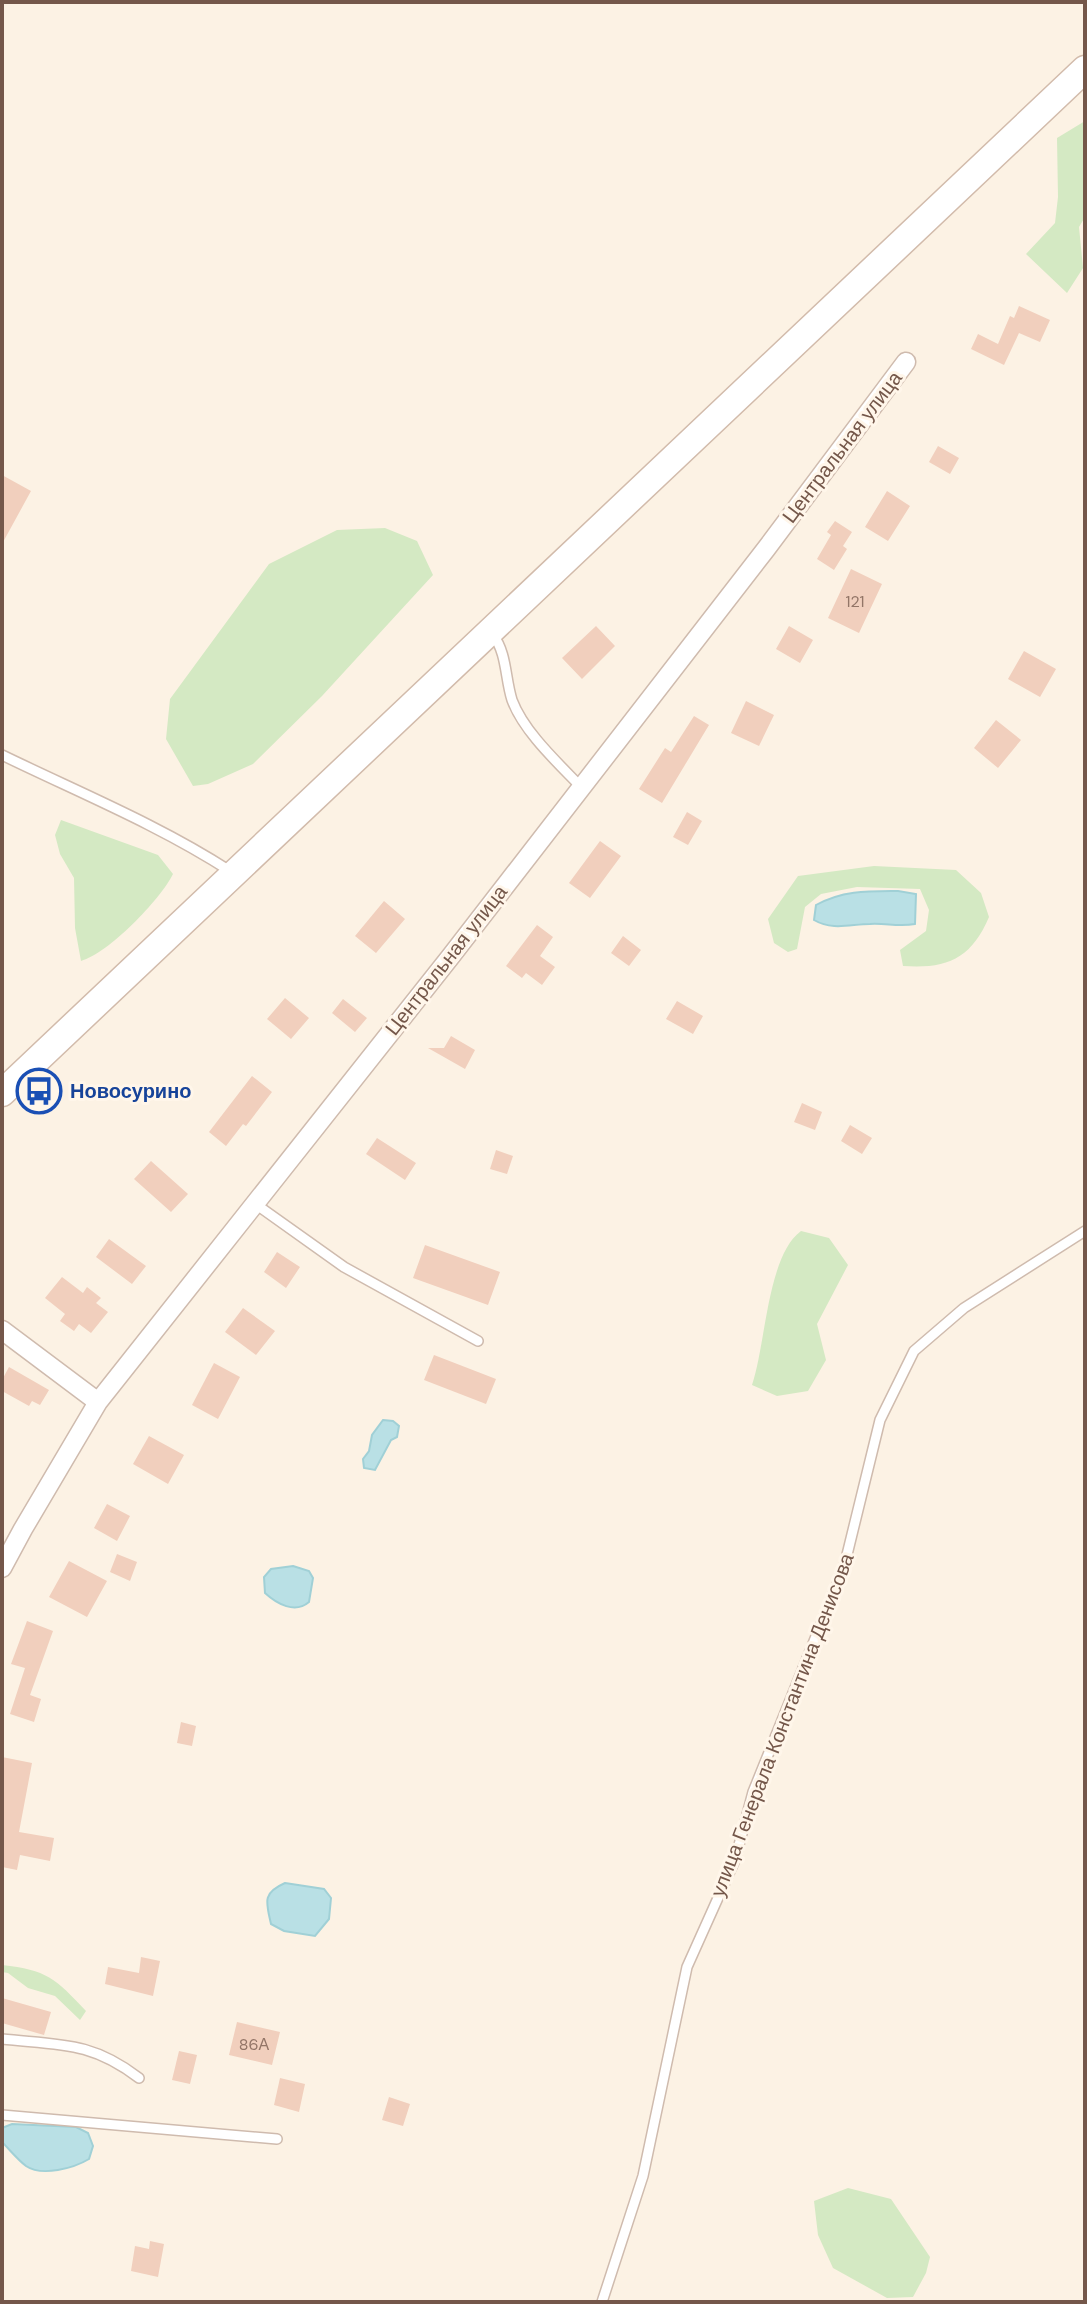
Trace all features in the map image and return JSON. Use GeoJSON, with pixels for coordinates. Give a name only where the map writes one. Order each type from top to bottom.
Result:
{"type":"FeatureCollection","features":[{"type":"Feature","properties":{"kind":"main road"},"geometry":{"type":"LineString","coordinates":[[2,1093],[1085,69]]}},
{"type":"Feature","properties":{"kind":"street","name":"Центральная улица"},"geometry":{"type":"LineString","coordinates":[[2,1568],[98,1402],[451,956],[906,362]]}},
{"type":"Feature","properties":{"kind":"street"},"geometry":{"type":"LineString","coordinates":[[2,1330],[98,1402]]}},
{"type":"Feature","properties":{"kind":"lane"},"geometry":{"type":"LineString","coordinates":[[491,633],[500,644],[513,701],[541,745],[581,787]]}},
{"type":"Feature","properties":{"kind":"lane"},"geometry":{"type":"LineString","coordinates":[[2,755],[183,844],[233,873]]}},
{"type":"Feature","properties":{"kind":"lane"},"geometry":{"type":"LineString","coordinates":[[254,1203],[344,1267],[478,1341]]}},
{"type":"Feature","properties":{"kind":"lane","name":"улица Генерала Константина Денисова"},"geometry":{"type":"LineString","coordinates":[[602,2302],[643,2176],[687,1967],[735,1860],[753,1792],[844,1567],[880,1420],[914,1351],[964,1308],[1085,1231]]}},
{"type":"Feature","properties":{"kind":"lane"},"geometry":{"type":"LineString","coordinates":[[2,2039],[74,2045],[116,2060],[139,2078]]}},
{"type":"Feature","properties":{"kind":"lane"},"geometry":{"type":"LineString","coordinates":[[2,2115],[277,2139]]}},
{"type":"Feature","properties":{"kind":"green space"},"geometry":{"type":"Polygon","coordinates":[[[1085,121],[1085,217],[1079,227],[1083,268],[1067,293],[1026,254],[1055,223],[1057,138],[1085,121]]]}},
{"type":"Feature","properties":{"kind":"green space"},"geometry":{"type":"Polygon","coordinates":[[[385,528],[417,541],[433,575],[322,696],[253,764],[208,784],[193,786],[166,739],[170,699],[269,564],[337,530],[385,528]]]}},
{"type":"Feature","properties":{"kind":"green space"},"geometry":{"type":"Polygon","coordinates":[[[61,820],[158,855],[173,874],[133,924],[105,948],[81,961],[75,928],[74,878],[60,854],[55,835],[61,820]]]}},
{"type":"Feature","properties":{"kind":"green space"},"geometry":{"type":"Polygon","coordinates":[[[874,866],[956,870],[981,893],[989,917],[974,943],[945,963],[903,966],[900,950],[926,931],[929,910],[920,889],[857,887],[821,894],[805,907],[797,949],[788,952],[774,943],[768,919],[798,876],[874,866]]]}},
{"type":"Feature","properties":{"kind":"green space"},"geometry":{"type":"Polygon","coordinates":[[[801,1231],[829,1238],[848,1265],[817,1324],[826,1360],[808,1391],[777,1396],[752,1385],[774,1280],[790,1243],[801,1231]]]}},
{"type":"Feature","properties":{"kind":"green space"},"geometry":{"type":"Polygon","coordinates":[[[2,1965],[40,1973],[58,1983],[86,2011],[80,2020],[55,1996],[28,1988],[2,1972],[2,1965]]]}},
{"type":"Feature","properties":{"kind":"green space"},"geometry":{"type":"Polygon","coordinates":[[[848,2188],[891,2199],[930,2257],[926,2273],[913,2297],[887,2298],[833,2268],[818,2235],[814,2201],[848,2188]]]}},
{"type":"Feature","properties":{"kind":"water"},"geometry":{"type":"Polygon","coordinates":[[[898,891],[916,894],[915,924],[835,926],[814,920],[816,905],[836,896],[898,891]]]}},
{"type":"Feature","properties":{"kind":"water"},"geometry":{"type":"Polygon","coordinates":[[[383,1420],[393,1421],[399,1426],[397,1437],[391,1440],[375,1470],[364,1468],[363,1459],[369,1451],[372,1435],[383,1420]]]}},
{"type":"Feature","properties":{"kind":"water"},"geometry":{"type":"Polygon","coordinates":[[[293,1566],[309,1571],[313,1578],[309,1602],[304,1606],[281,1604],[265,1593],[264,1577],[271,1569],[293,1566]]]}},
{"type":"Feature","properties":{"kind":"water"},"geometry":{"type":"Polygon","coordinates":[[[285,1883],[324,1889],[331,1898],[329,1919],[315,1936],[284,1931],[271,1924],[269,1895],[285,1883]]]}},
{"type":"Feature","properties":{"kind":"water"},"geometry":{"type":"Polygon","coordinates":[[[12,2124],[76,2127],[88,2133],[93,2146],[89,2159],[58,2170],[40,2171],[26,2166],[2,2142],[2,2128],[12,2124]]]}},
{"type":"Feature","properties":{"kind":"building"},"geometry":{"type":"Polygon","coordinates":[[[1019,306],[1050,320],[1040,342],[1019,333],[1004,365],[971,349],[978,334],[998,344],[1010,316],[1014,318],[1019,306]]]}},
{"type":"Feature","properties":{"kind":"building"},"geometry":{"type":"Polygon","coordinates":[[[938,446],[959,458],[950,474],[929,462],[938,446]]]}},
{"type":"Feature","properties":{"kind":"building"},"geometry":{"type":"Polygon","coordinates":[[[2,475],[31,491],[2,544],[2,475]]]}},
{"type":"Feature","properties":{"kind":"building"},"geometry":{"type":"Polygon","coordinates":[[[887,491],[910,506],[888,541],[865,527],[887,491]]]}},
{"type":"Feature","properties":{"kind":"building"},"geometry":{"type":"Polygon","coordinates":[[[835,521],[852,532],[843,546],[847,549],[834,570],[817,559],[831,535],[827,532],[835,521]]]}},
{"type":"Feature","properties":{"kind":"building"},"geometry":{"type":"Polygon","coordinates":[[[851,569],[882,584],[859,633],[828,618],[851,569]]]}},
{"type":"Feature","properties":{"kind":"building"},"geometry":{"type":"Polygon","coordinates":[[[596,626],[615,646],[582,679],[562,658],[596,626]]]}},
{"type":"Feature","properties":{"kind":"building"},"geometry":{"type":"Polygon","coordinates":[[[789,626],[813,640],[800,663],[776,649],[789,626]]]}},
{"type":"Feature","properties":{"kind":"building"},"geometry":{"type":"Polygon","coordinates":[[[1024,651],[1056,669],[1040,697],[1008,679],[1024,651]]]}},
{"type":"Feature","properties":{"kind":"building"},"geometry":{"type":"Polygon","coordinates":[[[746,701],[774,715],[759,746],[731,733],[746,701]]]}},
{"type":"Feature","properties":{"kind":"building"},"geometry":{"type":"Polygon","coordinates":[[[694,716],[709,725],[662,803],[639,789],[665,748],[671,752],[694,716]]]}},
{"type":"Feature","properties":{"kind":"building"},"geometry":{"type":"Polygon","coordinates":[[[996,720],[1021,740],[998,768],[974,748],[996,720]]]}},
{"type":"Feature","properties":{"kind":"building"},"geometry":{"type":"Polygon","coordinates":[[[687,812],[702,821],[688,845],[673,837],[687,812]]]}},
{"type":"Feature","properties":{"kind":"building"},"geometry":{"type":"Polygon","coordinates":[[[600,841],[621,856],[590,898],[569,883],[600,841]]]}},
{"type":"Feature","properties":{"kind":"building"},"geometry":{"type":"Polygon","coordinates":[[[384,901],[405,919],[376,953],[355,936],[384,901]]]}},
{"type":"Feature","properties":{"kind":"building"},"geometry":{"type":"Polygon","coordinates":[[[537,925],[553,937],[540,956],[555,967],[542,985],[526,973],[522,978],[506,966],[537,925]]]}},
{"type":"Feature","properties":{"kind":"building"},"geometry":{"type":"Polygon","coordinates":[[[623,936],[641,950],[629,966],[611,953],[623,936]]]}},
{"type":"Feature","properties":{"kind":"building"},"geometry":{"type":"Polygon","coordinates":[[[285,998],[309,1018],[291,1039],[267,1019],[285,998]]]}},
{"type":"Feature","properties":{"kind":"building"},"geometry":{"type":"Polygon","coordinates":[[[343,999],[367,1018],[355,1032],[332,1013],[343,999]]]}},
{"type":"Feature","properties":{"kind":"building"},"geometry":{"type":"Polygon","coordinates":[[[677,1001],[703,1016],[693,1034],[666,1019],[677,1001]]]}},
{"type":"Feature","properties":{"kind":"building"},"geometry":{"type":"Polygon","coordinates":[[[451,1036],[475,1050],[465,1069],[428,1048],[444,1048],[451,1036]]]}},
{"type":"Feature","properties":{"kind":"building"},"geometry":{"type":"Polygon","coordinates":[[[252,1076],[272,1092],[226,1146],[209,1132],[252,1076]]]}},
{"type":"Feature","properties":{"kind":"building"},"geometry":{"type":"Polygon","coordinates":[[[802,1103],[822,1112],[815,1130],[794,1122],[802,1103]]]}},
{"type":"Feature","properties":{"kind":"building"},"geometry":{"type":"Polygon","coordinates":[[[850,1125],[872,1138],[862,1154],[841,1141],[850,1125]]]}},
{"type":"Feature","properties":{"kind":"building"},"geometry":{"type":"Polygon","coordinates":[[[377,1138],[416,1163],[405,1180],[366,1154],[377,1138]]]}},
{"type":"Feature","properties":{"kind":"building"},"geometry":{"type":"Polygon","coordinates":[[[496,1150],[513,1156],[507,1174],[490,1169],[496,1150]]]}},
{"type":"Feature","properties":{"kind":"building"},"geometry":{"type":"Polygon","coordinates":[[[151,1161],[188,1194],[171,1212],[134,1179],[151,1161]]]}},
{"type":"Feature","properties":{"kind":"building"},"geometry":{"type":"Polygon","coordinates":[[[109,1239],[146,1266],[132,1284],[96,1257],[109,1239]]]}},
{"type":"Feature","properties":{"kind":"building"},"geometry":{"type":"Polygon","coordinates":[[[425,1245],[500,1272],[488,1305],[413,1278],[425,1245]]]}},
{"type":"Feature","properties":{"kind":"building"},"geometry":{"type":"Polygon","coordinates":[[[277,1252],[300,1267],[286,1288],[264,1272],[277,1252]]]}},
{"type":"Feature","properties":{"kind":"building"},"geometry":{"type":"Polygon","coordinates":[[[62,1277],[83,1293],[87,1287],[101,1298],[96,1303],[108,1312],[91,1333],[79,1324],[74,1331],[60,1321],[65,1314],[45,1298],[62,1277]]]}},
{"type":"Feature","properties":{"kind":"building"},"geometry":{"type":"Polygon","coordinates":[[[243,1308],[275,1331],[256,1355],[225,1332],[243,1308]]]}},
{"type":"Feature","properties":{"kind":"building"},"geometry":{"type":"Polygon","coordinates":[[[434,1355],[496,1379],[486,1404],[424,1380],[434,1355]]]}},
{"type":"Feature","properties":{"kind":"building"},"geometry":{"type":"Polygon","coordinates":[[[214,1363],[240,1377],[218,1419],[192,1405],[214,1363]]]}},
{"type":"Feature","properties":{"kind":"building"},"geometry":{"type":"Polygon","coordinates":[[[9,1367],[49,1390],[40,1405],[32,1401],[29,1406],[2,1391],[2,1380],[9,1367]]]}},
{"type":"Feature","properties":{"kind":"building"},"geometry":{"type":"Polygon","coordinates":[[[149,1436],[184,1455],[168,1484],[133,1464],[149,1436]]]}},
{"type":"Feature","properties":{"kind":"building"},"geometry":{"type":"Polygon","coordinates":[[[107,1504],[130,1516],[117,1541],[94,1528],[107,1504]]]}},
{"type":"Feature","properties":{"kind":"building"},"geometry":{"type":"Polygon","coordinates":[[[117,1554],[137,1562],[130,1581],[110,1572],[117,1554]]]}},
{"type":"Feature","properties":{"kind":"building"},"geometry":{"type":"Polygon","coordinates":[[[69,1561],[107,1581],[87,1617],[49,1597],[69,1561]]]}},
{"type":"Feature","properties":{"kind":"building"},"geometry":{"type":"Polygon","coordinates":[[[27,1621],[53,1631],[30,1695],[41,1699],[34,1722],[10,1714],[25,1668],[11,1664],[27,1621]]]}},
{"type":"Feature","properties":{"kind":"building"},"geometry":{"type":"Polygon","coordinates":[[[181,1722],[196,1726],[192,1746],[177,1743],[181,1722]]]}},
{"type":"Feature","properties":{"kind":"building"},"geometry":{"type":"Polygon","coordinates":[[[2,1757],[32,1763],[19,1832],[54,1838],[50,1861],[20,1855],[17,1870],[2,1867],[2,1757]]]}},
{"type":"Feature","properties":{"kind":"building"},"geometry":{"type":"Polygon","coordinates":[[[141,1957],[160,1961],[153,1996],[105,1984],[108,1967],[139,1973],[141,1957]]]}},
{"type":"Feature","properties":{"kind":"building"},"geometry":{"type":"Polygon","coordinates":[[[2,1998],[51,2012],[44,2035],[2,2023],[2,1998]]]}},
{"type":"Feature","properties":{"kind":"building"},"geometry":{"type":"Polygon","coordinates":[[[237,2022],[280,2032],[272,2065],[229,2055],[237,2022]]]}},
{"type":"Feature","properties":{"kind":"building"},"geometry":{"type":"Polygon","coordinates":[[[179,2051],[197,2055],[190,2084],[172,2080],[179,2051]]]}},
{"type":"Feature","properties":{"kind":"building"},"geometry":{"type":"Polygon","coordinates":[[[280,2078],[305,2084],[299,2112],[274,2105],[280,2078]]]}},
{"type":"Feature","properties":{"kind":"building"},"geometry":{"type":"Polygon","coordinates":[[[389,2097],[410,2104],[403,2126],[382,2120],[389,2097]]]}},
{"type":"Feature","properties":{"kind":"building"},"geometry":{"type":"Polygon","coordinates":[[[150,2241],[164,2244],[158,2277],[131,2271],[135,2246],[149,2249],[150,2241]]]}},
{"type":"Feature","properties":{"kind":"place","name":"Новосурино"},"geometry":{"type":"Point","coordinates":[39,1091]}}]}
